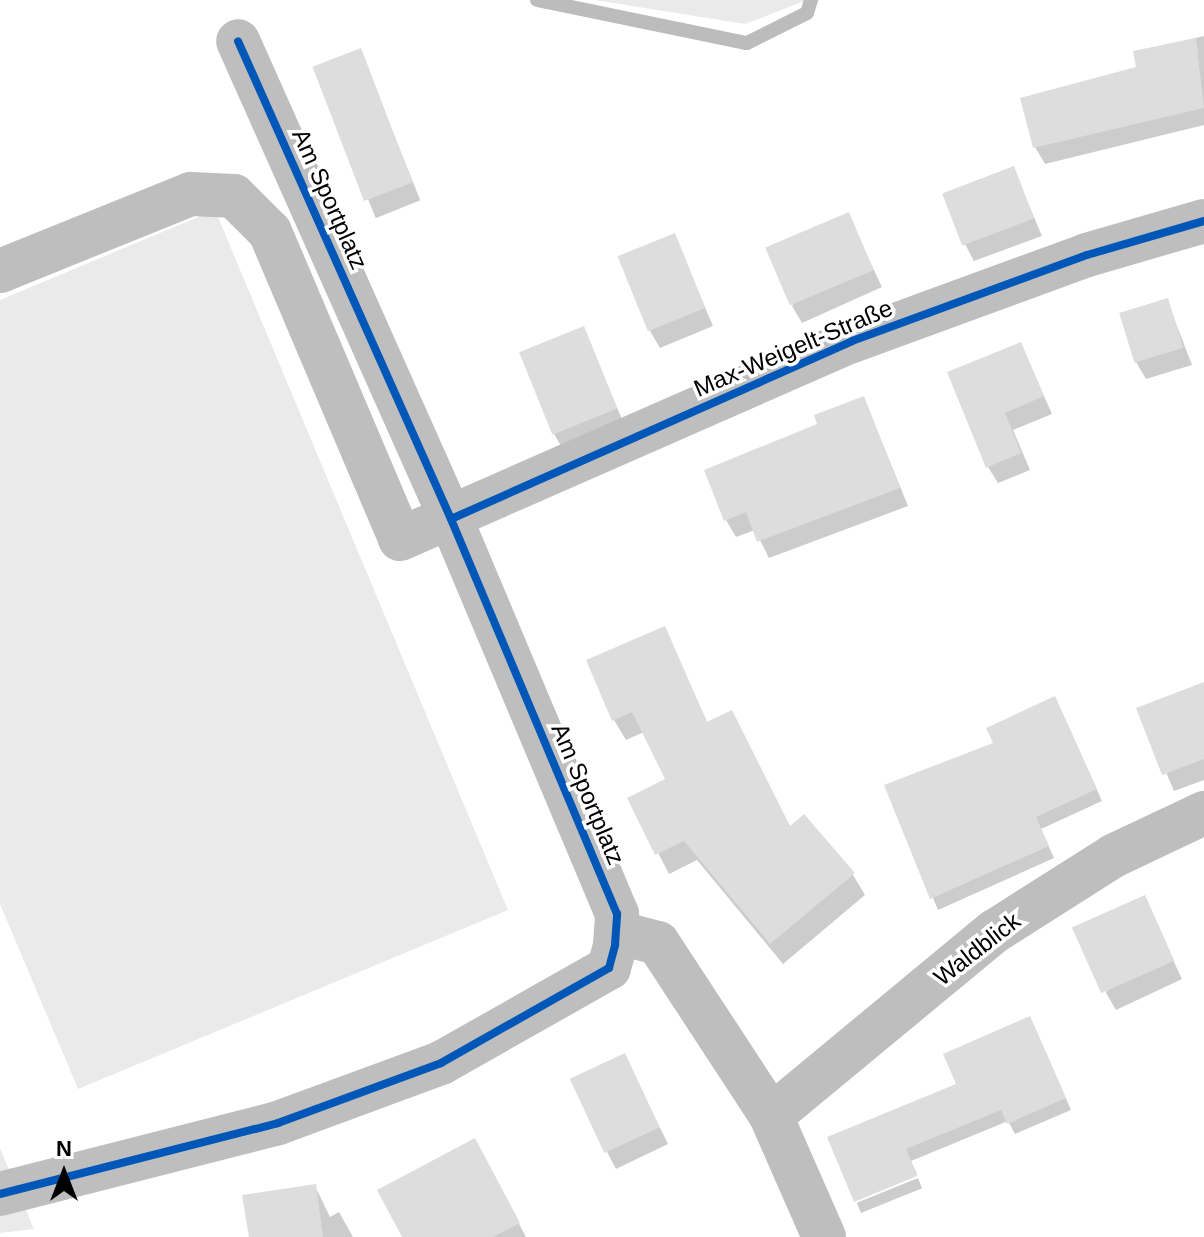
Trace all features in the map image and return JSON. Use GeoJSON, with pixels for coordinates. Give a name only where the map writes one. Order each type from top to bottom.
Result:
{"type":"FeatureCollection","features":[{"type":"Feature","properties":{"kind":"street","name":"Am Sportplatz"},"geometry":{"type":"LineString","coordinates":[[0,1194],[278,1123],[441,1063],[609,968],[617,914],[451,519],[238,41]]}},
{"type":"Feature","properties":{"kind":"street","name":"Max-Weigelt-Straße"},"geometry":{"type":"LineString","coordinates":[[0,271],[191,194],[234,196],[270,232],[400,539],[852,341],[1087,255],[1204,221]]}},
{"type":"Feature","properties":{"kind":"street","name":"Waldblick"},"geometry":{"type":"LineString","coordinates":[[771,1116],[995,931],[1113,856],[1204,813]]}},
{"type":"Feature","properties":{"kind":"street"},"geometry":{"type":"LineString","coordinates":[[616,932],[658,943],[771,1116],[824,1237]]}},
{"type":"Feature","properties":{"kind":"shaded area"},"geometry":{"type":"Polygon","coordinates":[[[595,0],[807,0],[745,24],[595,0]]]}},
{"type":"Feature","properties":{"kind":"shaded area"},"geometry":{"type":"Polygon","coordinates":[[[215,210],[508,910],[78,1089],[0,904],[0,300],[215,210]]]}},
{"type":"Feature","properties":{"kind":"shaded area"},"geometry":{"type":"Polygon","coordinates":[[[0,1148],[34,1229],[0,1233],[0,1148]]]}},
{"type":"Feature","properties":{"kind":"building"},"geometry":{"type":"Polygon","coordinates":[[[1196,38],[1204,108],[1033,148],[1020,98],[1136,67],[1133,51],[1196,38]]]}},
{"type":"Feature","properties":{"kind":"building"},"geometry":{"type":"Polygon","coordinates":[[[361,48],[413,182],[364,201],[312,67],[361,48]]]}},
{"type":"Feature","properties":{"kind":"building"},"geometry":{"type":"Polygon","coordinates":[[[1014,166],[1034,218],[962,246],[942,194],[1014,166]]]}},
{"type":"Feature","properties":{"kind":"building"},"geometry":{"type":"Polygon","coordinates":[[[849,212],[874,270],[790,306],[765,248],[849,212]]]}},
{"type":"Feature","properties":{"kind":"building"},"geometry":{"type":"Polygon","coordinates":[[[675,233],[705,308],[648,331],[618,256],[675,233]]]}},
{"type":"Feature","properties":{"kind":"building"},"geometry":{"type":"Polygon","coordinates":[[[1168,298],[1183,348],[1134,363],[1119,313],[1168,298]]]}},
{"type":"Feature","properties":{"kind":"building"},"geometry":{"type":"Polygon","coordinates":[[[584,326],[617,409],[552,435],[519,352],[584,326]]]}},
{"type":"Feature","properties":{"kind":"building"},"geometry":{"type":"Polygon","coordinates":[[[1021,342],[1044,396],[1005,413],[1021,453],[986,468],[947,372],[1021,342]]]}},
{"type":"Feature","properties":{"kind":"building"},"geometry":{"type":"Polygon","coordinates":[[[864,396],[900,488],[757,542],[746,512],[724,521],[704,470],[817,424],[814,415],[864,396]]]}},
{"type":"Feature","properties":{"kind":"building"},"geometry":{"type":"Polygon","coordinates":[[[665,626],[707,722],[732,710],[790,826],[804,814],[855,873],[770,944],[684,841],[655,855],[627,798],[665,779],[632,712],[612,721],[586,660],[665,626]]]}},
{"type":"Feature","properties":{"kind":"building"},"geometry":{"type":"Polygon","coordinates":[[[1204,682],[1204,759],[1162,775],[1136,708],[1204,682]]]}},
{"type":"Feature","properties":{"kind":"building"},"geometry":{"type":"Polygon","coordinates":[[[1055,696],[1097,789],[1036,817],[1049,846],[930,899],[884,785],[993,743],[986,728],[1055,696]]]}},
{"type":"Feature","properties":{"kind":"building"},"geometry":{"type":"Polygon","coordinates":[[[1145,895],[1174,961],[1101,993],[1072,928],[1145,895]]]}},
{"type":"Feature","properties":{"kind":"building"},"geometry":{"type":"Polygon","coordinates":[[[1030,1016],[1066,1098],[1007,1124],[1001,1110],[906,1149],[917,1176],[854,1202],[827,1137],[956,1084],[943,1054],[1030,1016]]]}},
{"type":"Feature","properties":{"kind":"building"},"geometry":{"type":"Polygon","coordinates":[[[625,1053],[660,1127],[604,1153],[570,1079],[625,1053]]]}},
{"type":"Feature","properties":{"kind":"building"},"geometry":{"type":"Polygon","coordinates":[[[475,1138],[520,1223],[493,1237],[402,1237],[377,1190],[475,1138]]]}},
{"type":"Feature","properties":{"kind":"building"},"geometry":{"type":"Polygon","coordinates":[[[316,1184],[323,1237],[249,1237],[242,1195],[316,1184]]]}},
{"type":"Feature","properties":{"kind":"waterway"},"geometry":{"type":"LineString","coordinates":[[537,0],[747,43],[807,13],[811,0]]}},
{"type":"Feature","properties":{"kind":"cycle path"},"geometry":{"type":"LineString","coordinates":[[0,1194],[278,1123],[441,1063],[609,968],[615,945],[617,914],[451,519],[238,41]]}},
{"type":"Feature","properties":{"kind":"cycle path"},"geometry":{"type":"LineString","coordinates":[[451,519],[852,341],[1087,255],[1204,221]]}}]}
